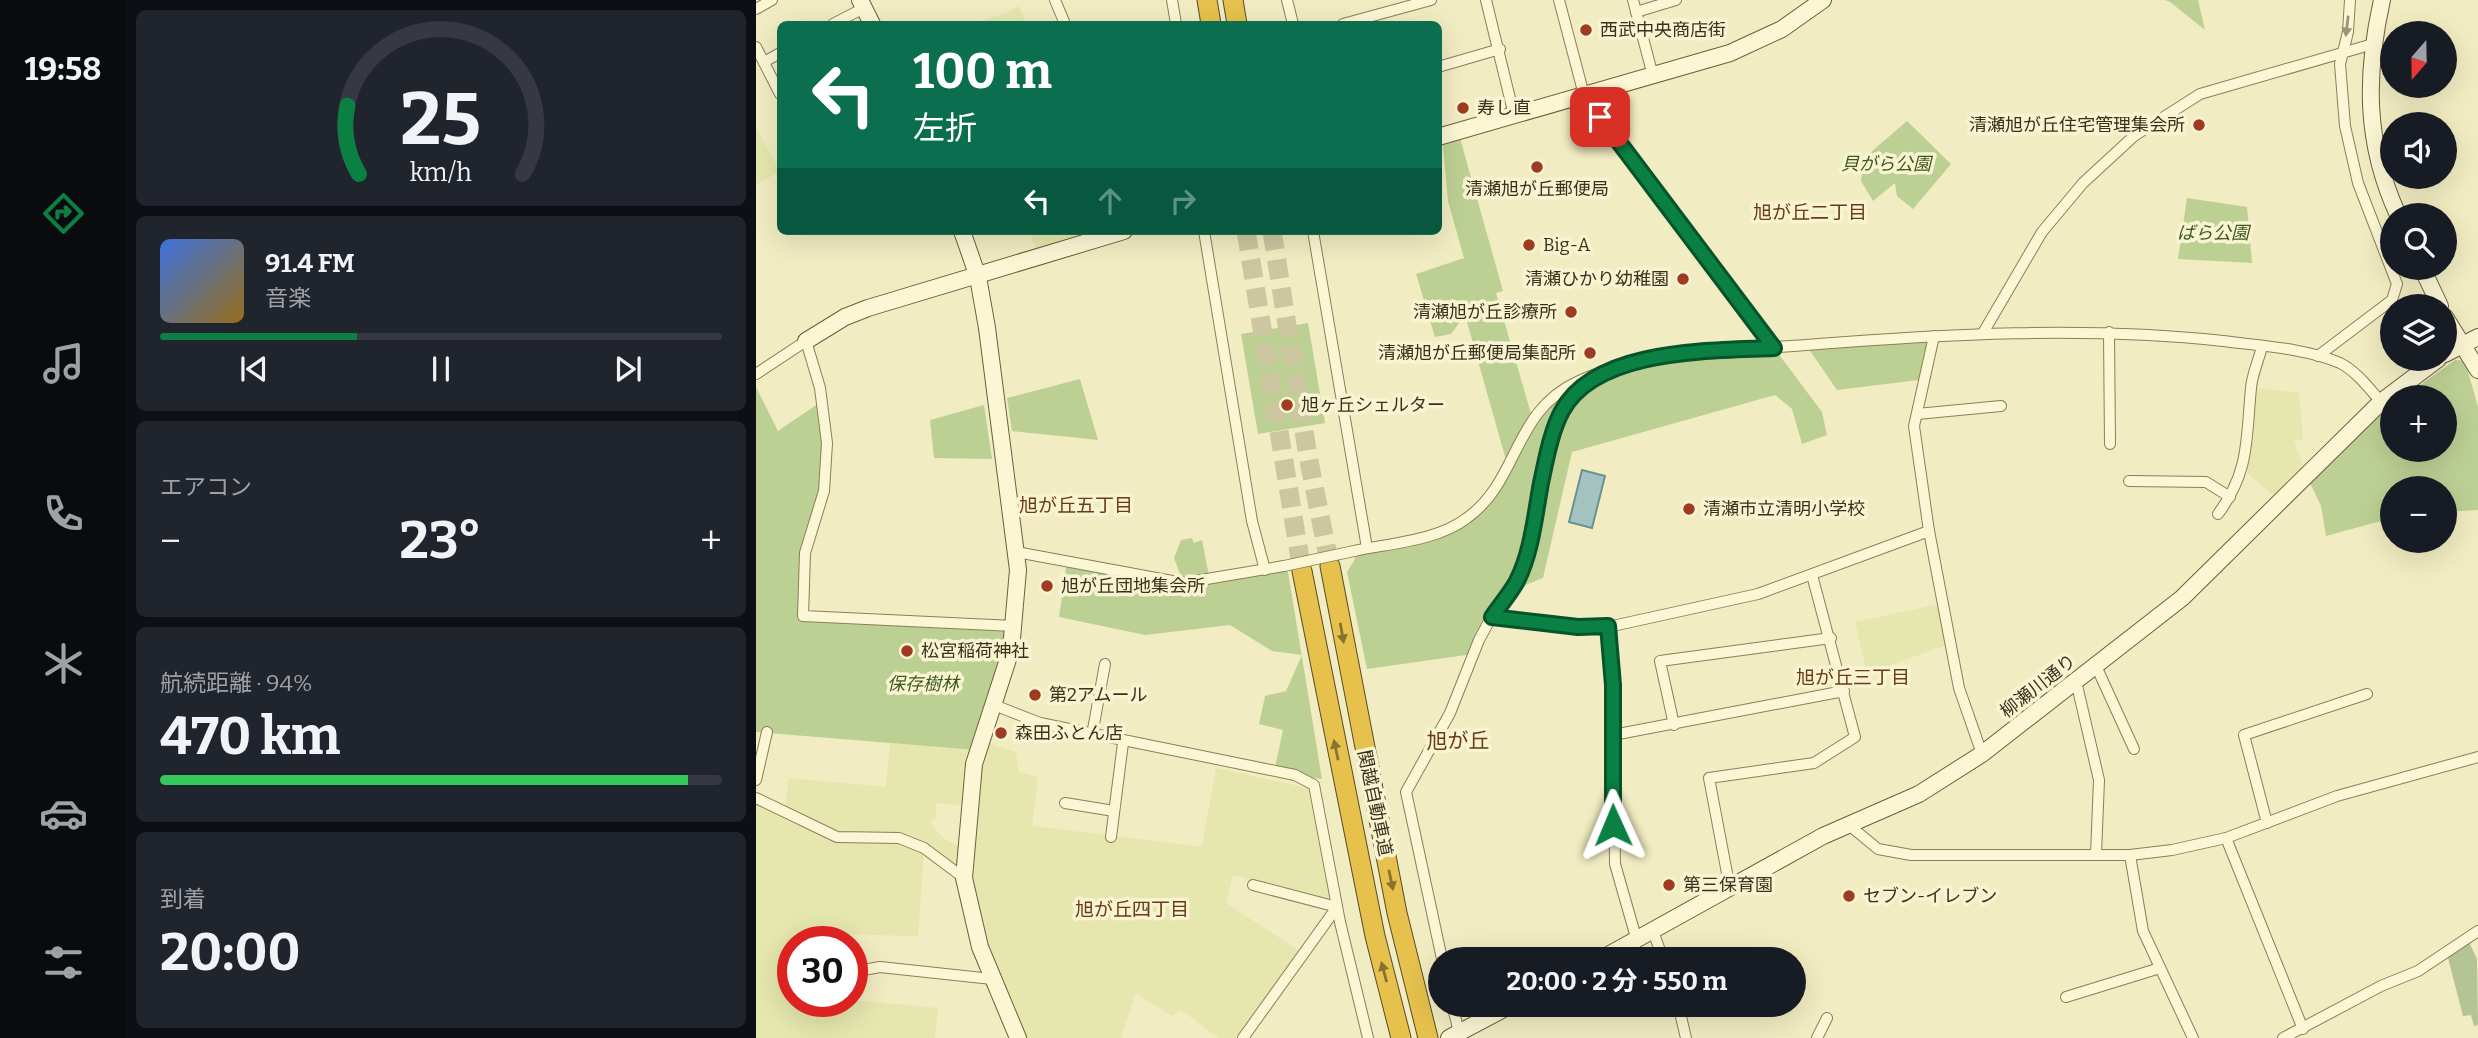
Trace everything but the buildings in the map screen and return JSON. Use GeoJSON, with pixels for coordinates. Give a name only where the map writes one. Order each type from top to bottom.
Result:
{"type":"FeatureCollection","features":[{"type":"Feature","properties":{"kind":"highway"},"geometry":{"type":"LineString","coordinates":[[1207,0],[1210,21]]}},
{"type":"Feature","properties":{"kind":"highway"},"geometry":{"type":"LineString","coordinates":[[1233,0],[1236,21]]}},
{"type":"Feature","properties":{"kind":"highway","name":"関越自動車道"},"geometry":{"type":"LineString","coordinates":[[1330,566],[1397,913],[1428,1038]]}},
{"type":"Feature","properties":{"kind":"highway","name":"関越自動車道"},"geometry":{"type":"LineString","coordinates":[[1293,568],[1375,936],[1401,1038]]}},
{"type":"Feature","properties":{"kind":"street"},"geometry":{"type":"LineString","coordinates":[[756,9],[772,0]]}},
{"type":"Feature","properties":{"kind":"street"},"geometry":{"type":"LineString","coordinates":[[1055,0],[1064,21]]}},
{"type":"Feature","properties":{"kind":"street"},"geometry":{"type":"LineString","coordinates":[[1172,0],[1176,21]]}},
{"type":"Feature","properties":{"kind":"street"},"geometry":{"type":"LineString","coordinates":[[1287,0],[1292,21]]}},
{"type":"Feature","properties":{"kind":"street"},"geometry":{"type":"LineString","coordinates":[[1354,21],[1431,0]]}},
{"type":"Feature","properties":{"kind":"street"},"geometry":{"type":"LineString","coordinates":[[1486,0],[1514,115]]}},
{"type":"Feature","properties":{"kind":"street"},"geometry":{"type":"LineString","coordinates":[[1559,0],[1584,95],[1774,348]]}},
{"type":"Feature","properties":{"kind":"street"},"geometry":{"type":"LineString","coordinates":[[1633,0],[1653,76]]}},
{"type":"Feature","properties":{"kind":"street"},"geometry":{"type":"LineString","coordinates":[[1636,12],[1676,0]]}},
{"type":"Feature","properties":{"kind":"street"},"geometry":{"type":"LineString","coordinates":[[1442,136],[1730,53],[1782,29],[1824,0]]}},
{"type":"Feature","properties":{"kind":"street"},"geometry":{"type":"LineString","coordinates":[[2318,356],[2392,300],[2397,284],[2352,159],[2345,126],[2340,64],[2348,32],[2350,0]]}},
{"type":"Feature","properties":{"kind":"street"},"geometry":{"type":"LineString","coordinates":[[2382,0],[2373,44],[2369,101],[2373,139],[2394,203]]}},
{"type":"Feature","properties":{"kind":"street"},"geometry":{"type":"LineString","coordinates":[[838,21],[862,4],[870,21]]}},
{"type":"Feature","properties":{"kind":"street"},"geometry":{"type":"LineString","coordinates":[[1983,333],[2042,232],[2083,183],[2134,136],[2200,94],[2373,44]]}},
{"type":"Feature","properties":{"kind":"street"},"geometry":{"type":"LineString","coordinates":[[756,47],[777,88]]}},
{"type":"Feature","properties":{"kind":"street"},"geometry":{"type":"LineString","coordinates":[[1442,65],[1500,49]]}},
{"type":"Feature","properties":{"kind":"street"},"geometry":{"type":"LineString","coordinates":[[764,62],[777,55]]}},
{"type":"Feature","properties":{"kind":"street"},"geometry":{"type":"LineString","coordinates":[[963,235],[978,277],[1016,552],[1014,626],[1006,669],[981,735],[974,764],[964,878],[971,919],[992,979],[1018,1038]]}},
{"type":"Feature","properties":{"kind":"street"},"geometry":{"type":"LineString","coordinates":[[756,374],[845,317],[868,308],[1111,235]]}},
{"type":"Feature","properties":{"kind":"street"},"geometry":{"type":"LineString","coordinates":[[1205,235],[1252,521],[1265,570]]}},
{"type":"Feature","properties":{"kind":"street"},"geometry":{"type":"LineString","coordinates":[[1313,235],[1367,548]]}},
{"type":"Feature","properties":{"kind":"street"},"geometry":{"type":"LineString","coordinates":[[2109,332],[2110,444]]}},
{"type":"Feature","properties":{"kind":"street"},"geometry":{"type":"LineString","coordinates":[[1016,552],[1183,583],[1293,568],[1354,551],[1447,531],[1469,517],[1488,498],[1508,467],[1532,418],[1567,387],[1597,374],[1657,358],[1713,351],[1983,333],[2109,332],[2262,346],[2318,356],[2349,369],[2380,400]]}},
{"type":"Feature","properties":{"kind":"street"},"geometry":{"type":"LineString","coordinates":[[1934,336],[1914,426],[1928,531],[1959,688],[1982,754]]}},
{"type":"Feature","properties":{"kind":"street"},"geometry":{"type":"LineString","coordinates":[[2457,336],[2478,370]]}},
{"type":"Feature","properties":{"kind":"street"},"geometry":{"type":"LineString","coordinates":[[2457,348],[2478,337]]}},
{"type":"Feature","properties":{"kind":"street"},"geometry":{"type":"LineString","coordinates":[[806,341],[820,388],[827,443],[824,491],[805,553],[803,616],[1014,626]]}},
{"type":"Feature","properties":{"kind":"street"},"geometry":{"type":"LineString","coordinates":[[2218,514],[2242,472],[2249,433],[2251,385],[2262,346]]}},
{"type":"Feature","properties":{"kind":"street","name":"柳瀬川通り"},"geometry":{"type":"LineString","coordinates":[[2403,385],[2422,371]]}},
{"type":"Feature","properties":{"kind":"street"},"geometry":{"type":"LineString","coordinates":[[1439,947],[1406,792],[1450,713],[1479,640],[1517,581],[1529,546],[1552,439],[1563,409],[1597,374]]}},
{"type":"Feature","properties":{"kind":"street","name":"柳瀬川通り"},"geometry":{"type":"LineString","coordinates":[[1625,947],[1849,825],[1919,794],[1982,754],[2182,598],[2380,402]]}},
{"type":"Feature","properties":{"kind":"street"},"geometry":{"type":"LineString","coordinates":[[1917,414],[2001,405]]}},
{"type":"Feature","properties":{"kind":"street"},"geometry":{"type":"LineString","coordinates":[[2129,481],[2206,482],[2230,497]]}},
{"type":"Feature","properties":{"kind":"street"},"geometry":{"type":"LineString","coordinates":[[1492,617],[1578,627],[1608,626],[1758,594],[1928,531]]}},
{"type":"Feature","properties":{"kind":"street"},"geometry":{"type":"LineString","coordinates":[[1730,889],[1709,778],[1814,763],[1855,737],[1831,638],[1812,575]]}},
{"type":"Feature","properties":{"kind":"street"},"geometry":{"type":"LineString","coordinates":[[1608,626],[1613,685],[1615,864],[1637,941]]}},
{"type":"Feature","properties":{"kind":"street"},"geometry":{"type":"LineString","coordinates":[[1674,725],[1660,661],[1831,638]]}},
{"type":"Feature","properties":{"kind":"street"},"geometry":{"type":"LineString","coordinates":[[1092,735],[1105,664]]}},
{"type":"Feature","properties":{"kind":"street"},"geometry":{"type":"LineString","coordinates":[[2096,666],[2134,749]]}},
{"type":"Feature","properties":{"kind":"street"},"geometry":{"type":"LineString","coordinates":[[2076,681],[2099,780],[2096,854]]}},
{"type":"Feature","properties":{"kind":"street"},"geometry":{"type":"LineString","coordinates":[[1613,735],[1844,691]]}},
{"type":"Feature","properties":{"kind":"street"},"geometry":{"type":"LineString","coordinates":[[2267,823],[2244,735],[2367,694]]}},
{"type":"Feature","properties":{"kind":"street"},"geometry":{"type":"LineString","coordinates":[[993,705],[1040,723],[1123,743],[1296,775],[1314,785],[1337,907],[1368,1038]]}},
{"type":"Feature","properties":{"kind":"street"},"geometry":{"type":"LineString","coordinates":[[756,780],[767,732]]}},
{"type":"Feature","properties":{"kind":"street"},"geometry":{"type":"LineString","coordinates":[[1111,837],[1123,743]]}},
{"type":"Feature","properties":{"kind":"street"},"geometry":{"type":"LineString","coordinates":[[1849,825],[1878,849],[1911,855],[2130,855],[2226,838],[2337,796],[2478,757]]}},
{"type":"Feature","properties":{"kind":"street"},"geometry":{"type":"LineString","coordinates":[[756,798],[837,837],[899,838],[924,848],[964,878]]}},
{"type":"Feature","properties":{"kind":"street"},"geometry":{"type":"LineString","coordinates":[[1065,803],[1115,811]]}},
{"type":"Feature","properties":{"kind":"street"},"geometry":{"type":"LineString","coordinates":[[2226,838],[2303,1029]]}},
{"type":"Feature","properties":{"kind":"street"},"geometry":{"type":"LineString","coordinates":[[2130,855],[2143,931],[2193,1038]]}},
{"type":"Feature","properties":{"kind":"street"},"geometry":{"type":"LineString","coordinates":[[1253,884],[1337,907]]}},
{"type":"Feature","properties":{"kind":"street"},"geometry":{"type":"LineString","coordinates":[[1243,1038],[1337,907]]}},
{"type":"Feature","properties":{"kind":"street"},"geometry":{"type":"LineString","coordinates":[[1653,931],[1659,947]]}},
{"type":"Feature","properties":{"kind":"street"},"geometry":{"type":"LineString","coordinates":[[2283,1038],[2381,986],[2418,971],[2478,931]]}},
{"type":"Feature","properties":{"kind":"street"},"geometry":{"type":"LineString","coordinates":[[868,969],[880,967],[992,979]]}},
{"type":"Feature","properties":{"kind":"street"},"geometry":{"type":"LineString","coordinates":[[2066,997],[2160,968]]}},
{"type":"Feature","properties":{"kind":"street"},"geometry":{"type":"LineString","coordinates":[[1454,1017],[1456,1036],[1490,1017]]}},
{"type":"Feature","properties":{"kind":"street"},"geometry":{"type":"LineString","coordinates":[[1681,1017],[1686,1038]]}},
{"type":"Feature","properties":{"kind":"street"},"geometry":{"type":"LineString","coordinates":[[1816,1038],[1827,1018]]}},
{"type":"Feature","properties":{"kind":"green space"},"geometry":{"type":"Polygon","coordinates":[[[2165,0],[2198,0],[2205,30],[2170,2],[2165,0]]]}},
{"type":"Feature","properties":{"kind":"green space"},"geometry":{"type":"Polygon","coordinates":[[[1019,6],[1025,21],[981,21],[1019,6]]]}},
{"type":"Feature","properties":{"kind":"green space","name":"貝がら公園"},"geometry":{"type":"Polygon","coordinates":[[[1907,121],[1951,164],[1913,209],[1897,196],[1895,183],[1873,201],[1861,181],[1864,158],[1907,121]]]}},
{"type":"Feature","properties":{"kind":"green space"},"geometry":{"type":"Polygon","coordinates":[[[756,127],[777,166],[777,173],[756,185],[756,127]]]}},
{"type":"Feature","properties":{"kind":"green space"},"geometry":{"type":"Polygon","coordinates":[[[1458,131],[1503,291],[1496,293],[1532,417],[1567,387],[1648,360],[1774,348],[1822,412],[1827,435],[1802,444],[1792,409],[1775,395],[1572,452],[1543,578],[1523,586],[1517,582],[1473,654],[1367,669],[1347,572],[1355,559],[1354,551],[1447,531],[1469,518],[1508,467],[1465,315],[1451,334],[1435,337],[1416,274],[1464,258],[1448,201],[1442,136],[1458,131]]]}},
{"type":"Feature","properties":{"kind":"green space","name":"ばら公園"},"geometry":{"type":"Polygon","coordinates":[[[2187,198],[2247,207],[2252,263],[2178,259],[2187,198]]]}},
{"type":"Feature","properties":{"kind":"green space"},"geometry":{"type":"Polygon","coordinates":[[[1031,235],[1101,235],[1040,257],[1031,235]]]}},
{"type":"Feature","properties":{"kind":"green space"},"geometry":{"type":"Polygon","coordinates":[[[1308,323],[1325,423],[1258,434],[1241,334],[1308,323]]]}},
{"type":"Feature","properties":{"kind":"green space"},"geometry":{"type":"Polygon","coordinates":[[[1934,336],[1927,379],[1837,390],[1806,345],[1934,336]]]}},
{"type":"Feature","properties":{"kind":"green space"},"geometry":{"type":"Polygon","coordinates":[[[2457,360],[2465,361],[2478,407],[2478,510],[2457,511],[2457,476],[2380,476],[2380,521],[2326,536],[2321,506],[2310,483],[2348,443],[2380,416],[2380,462],[2457,462],[2457,385],[2421,385],[2440,371],[2457,371],[2457,360]]]}},
{"type":"Feature","properties":{"kind":"green space"},"geometry":{"type":"Polygon","coordinates":[[[1080,379],[1098,440],[1012,431],[1007,398],[1080,379]]]}},
{"type":"Feature","properties":{"kind":"green space","name":"保存樹林"},"geometry":{"type":"Polygon","coordinates":[[[756,387],[778,431],[822,401],[824,491],[805,553],[803,616],[1014,626],[976,750],[756,732],[756,387]]]}},
{"type":"Feature","properties":{"kind":"green space"},"geometry":{"type":"Polygon","coordinates":[[[2255,388],[2299,393],[2303,440],[2294,439],[2303,467],[2273,495],[2247,473],[2254,434],[2255,388]]]}},
{"type":"Feature","properties":{"kind":"green space"},"geometry":{"type":"Polygon","coordinates":[[[984,405],[992,459],[934,458],[930,420],[984,405]]]}},
{"type":"Feature","properties":{"kind":"green space"},"geometry":{"type":"Polygon","coordinates":[[[1192,538],[1194,543],[1202,540],[1210,581],[1284,566],[1288,572],[1302,655],[1272,651],[1230,625],[1145,635],[1059,617],[1067,562],[1183,582],[1174,558],[1181,540],[1192,538]]]}},
{"type":"Feature","properties":{"kind":"green space"},"geometry":{"type":"Polygon","coordinates":[[[1944,603],[1950,644],[1867,673],[1855,622],[1944,603]]]}},
{"type":"Feature","properties":{"kind":"green space"},"geometry":{"type":"Polygon","coordinates":[[[1302,656],[1322,779],[1274,772],[1283,730],[1259,724],[1265,696],[1286,691],[1302,656]]]}},
{"type":"Feature","properties":{"kind":"green space"},"geometry":{"type":"Polygon","coordinates":[[[890,743],[976,750],[968,806],[936,803],[936,818],[930,822],[943,838],[964,849],[964,878],[924,848],[918,936],[868,935],[868,926],[777,926],[777,1017],[868,1017],[868,1001],[938,1008],[935,1038],[756,1038],[756,798],[784,813],[789,778],[886,787],[890,743]]]}},
{"type":"Feature","properties":{"kind":"green space"},"geometry":{"type":"Polygon","coordinates":[[[986,743],[1016,752],[1018,772],[1038,777],[1032,826],[1202,847],[1216,768],[1308,788],[1330,901],[1233,875],[1226,903],[1301,952],[1239,1038],[1219,1038],[1181,1010],[1172,1016],[1136,993],[1121,1038],[1026,1038],[988,950],[972,888],[974,812],[986,743]]]}},
{"type":"Feature","properties":{"kind":"green space"},"geometry":{"type":"Polygon","coordinates":[[[2468,940],[2477,959],[2478,1025],[2474,1026],[2471,1015],[2463,1016],[2447,954],[2468,940]]]}},
{"type":"Feature","properties":{"kind":"water"},"geometry":{"type":"Polygon","coordinates":[[[1582,470],[1605,476],[1592,528],[1569,522],[1582,470]]]}},
{"type":"Feature","properties":{"kind":"tunnel"},"geometry":{"type":"LineString","coordinates":[[1247,235],[1302,571]]}},
{"type":"Feature","properties":{"kind":"tunnel"},"geometry":{"type":"LineString","coordinates":[[1273,235],[1308,456],[1330,566]]}},
{"type":"Feature","properties":{"kind":"place","name":"西武中央商店街"},"geometry":{"type":"Point","coordinates":[1586,30]}},
{"type":"Feature","properties":{"kind":"place","name":"寿し直"},"geometry":{"type":"Point","coordinates":[1463,108]}},
{"type":"Feature","properties":{"kind":"place","name":"清瀬旭が丘住宅管理集会所"},"geometry":{"type":"Point","coordinates":[2199,125]}},
{"type":"Feature","properties":{"kind":"place","name":"清瀬旭が丘郵便局"},"geometry":{"type":"Point","coordinates":[1537,167]}},
{"type":"Feature","properties":{"kind":"place","name":"Big-A"},"geometry":{"type":"Point","coordinates":[1529,245]}},
{"type":"Feature","properties":{"kind":"place","name":"清瀬ひかり幼稚園"},"geometry":{"type":"Point","coordinates":[1683,279]}},
{"type":"Feature","properties":{"kind":"place","name":"清瀬旭が丘診療所"},"geometry":{"type":"Point","coordinates":[1571,312]}},
{"type":"Feature","properties":{"kind":"place","name":"清瀬旭が丘郵便局集配所"},"geometry":{"type":"Point","coordinates":[1590,353]}},
{"type":"Feature","properties":{"kind":"place","name":"旭ヶ丘シェルター"},"geometry":{"type":"Point","coordinates":[1287,405]}},
{"type":"Feature","properties":{"kind":"place","name":"清瀬市立清明小学校"},"geometry":{"type":"Point","coordinates":[1689,509]}},
{"type":"Feature","properties":{"kind":"place","name":"旭が丘団地集会所"},"geometry":{"type":"Point","coordinates":[1047,586]}},
{"type":"Feature","properties":{"kind":"place","name":"松宮稲荷神社"},"geometry":{"type":"Point","coordinates":[907,651]}},
{"type":"Feature","properties":{"kind":"place","name":"第2アムール"},"geometry":{"type":"Point","coordinates":[1035,695]}},
{"type":"Feature","properties":{"kind":"place","name":"森田ふとん店"},"geometry":{"type":"Point","coordinates":[1001,733]}},
{"type":"Feature","properties":{"kind":"place","name":"第三保育園"},"geometry":{"type":"Point","coordinates":[1669,885]}},
{"type":"Feature","properties":{"kind":"place","name":"セブン-イレブン"},"geometry":{"type":"Point","coordinates":[1849,896]}},
{"type":"Feature","properties":{"kind":"district","name":"旭が丘二丁目"},"geometry":{"type":"Point","coordinates":[1810,212]}},
{"type":"Feature","properties":{"kind":"district","name":"旭が丘五丁目"},"geometry":{"type":"Point","coordinates":[1076,505]}},
{"type":"Feature","properties":{"kind":"district","name":"旭が丘三丁目"},"geometry":{"type":"Point","coordinates":[1853,677]}},
{"type":"Feature","properties":{"kind":"district","name":"旭が丘"},"geometry":{"type":"Point","coordinates":[1458,741]}},
{"type":"Feature","properties":{"kind":"district","name":"旭が丘四丁目"},"geometry":{"type":"Point","coordinates":[1132,909]}},
{"type":"Feature","properties":{"kind":"route"},"geometry":{"type":"LineString","coordinates":[[1600,117],[1774,348],[1713,351],[1648,360],[1597,374],[1563,409],[1555,428],[1529,546],[1517,581],[1492,617],[1578,627],[1608,626],[1613,685],[1613,825]]}}]}
